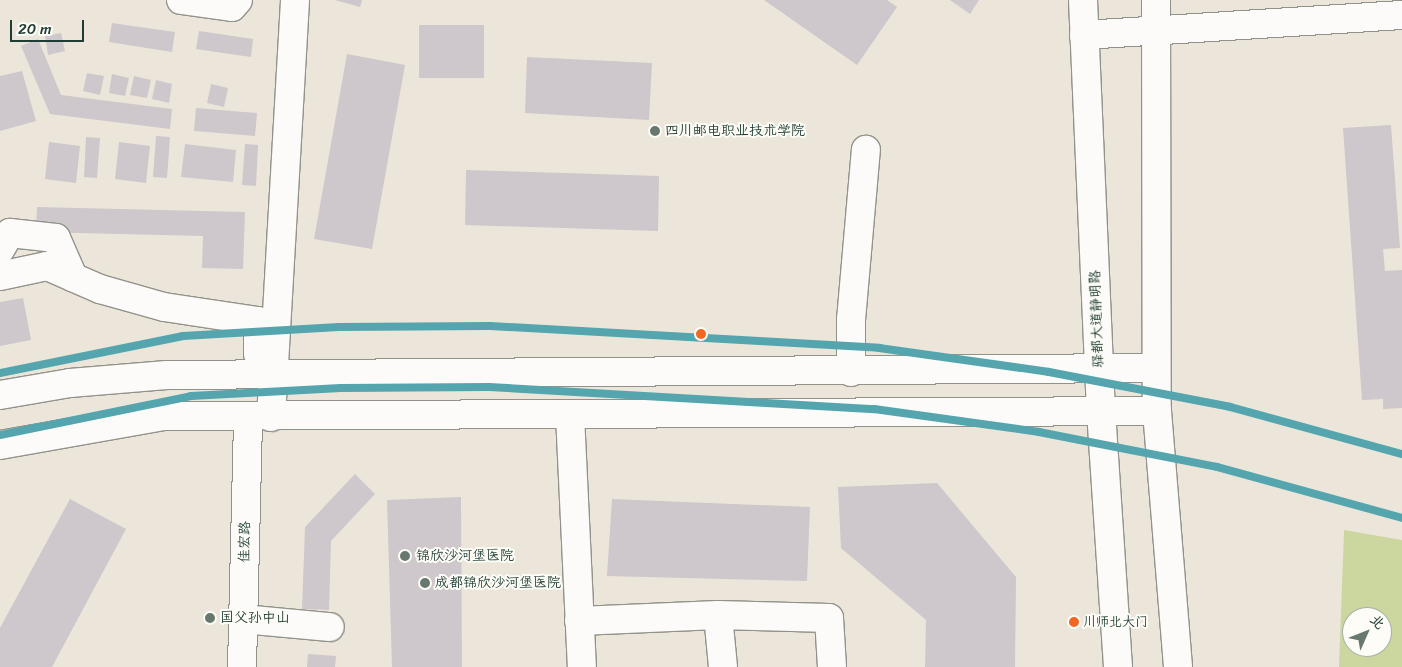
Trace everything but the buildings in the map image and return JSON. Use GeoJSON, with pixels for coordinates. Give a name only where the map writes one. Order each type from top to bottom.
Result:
{"type":"FeatureCollection","features":[{"type":"Feature","properties":{"kind":"street"},"geometry":{"type":"LineString","coordinates":[[181,0],[232,7],[238,0]]}},
{"type":"Feature","properties":{"kind":"street"},"geometry":{"type":"LineString","coordinates":[[266,376],[295,0]]}},
{"type":"Feature","properties":{"kind":"street","name":"驿都大道静明路"},"geometry":{"type":"LineString","coordinates":[[1083,0],[1101,411],[1118,667]]}},
{"type":"Feature","properties":{"kind":"street"},"geometry":{"type":"LineString","coordinates":[[1156,0],[1158,30],[1157,411],[1178,667]]}},
{"type":"Feature","properties":{"kind":"street"},"geometry":{"type":"LineString","coordinates":[[1084,36],[1402,15]]}},
{"type":"Feature","properties":{"kind":"street"},"geometry":{"type":"LineString","coordinates":[[851,372],[851,320],[866,150]]}},
{"type":"Feature","properties":{"kind":"street"},"geometry":{"type":"LineString","coordinates":[[0,250],[10,233],[56,238],[73,277]]}},
{"type":"Feature","properties":{"kind":"street"},"geometry":{"type":"LineString","coordinates":[[0,276],[47,266],[100,289],[164,307],[258,321],[266,376]]}},
{"type":"Feature","properties":{"kind":"street"},"geometry":{"type":"LineString","coordinates":[[0,395],[70,383],[167,375],[851,372],[1156,368]]}},
{"type":"Feature","properties":{"kind":"street","name":"佳宏路"},"geometry":{"type":"LineString","coordinates":[[242,667],[243,619],[259,417],[266,376]]}},
{"type":"Feature","properties":{"kind":"street"},"geometry":{"type":"LineString","coordinates":[[0,445],[165,416],[1157,411]]}},
{"type":"Feature","properties":{"kind":"street"},"geometry":{"type":"LineString","coordinates":[[570,415],[582,667]]}},
{"type":"Feature","properties":{"kind":"street"},"geometry":{"type":"LineString","coordinates":[[579,622],[718,616],[829,618],[832,667]]}},
{"type":"Feature","properties":{"kind":"street"},"geometry":{"type":"LineString","coordinates":[[718,616],[723,667]]}},
{"type":"Feature","properties":{"kind":"street"},"geometry":{"type":"LineString","coordinates":[[243,619],[330,627]]}},
{"type":"Feature","properties":{"kind":"green space"},"geometry":{"type":"Polygon","coordinates":[[[1344,530],[1402,540],[1402,667],[1339,667],[1344,530]]]}},
{"type":"Feature","properties":{"kind":"transit line"},"geometry":{"type":"LineString","coordinates":[[0,373],[183,336],[339,327],[490,326],[879,348],[1049,372],[1230,407],[1402,454]]}},
{"type":"Feature","properties":{"kind":"transit line"},"geometry":{"type":"LineString","coordinates":[[0,435],[191,396],[341,388],[489,387],[874,409],[1039,432],[1217,467],[1402,518]]}},
{"type":"Feature","properties":{"kind":"place","name":"四川邮电职业技术学院"},"geometry":{"type":"Point","coordinates":[655,131]}},
{"type":"Feature","properties":{"kind":"place","name":"锦欣沙河堡医院"},"geometry":{"type":"Point","coordinates":[405,556]}},
{"type":"Feature","properties":{"kind":"place","name":"成都锦欣沙河堡医院"},"geometry":{"type":"Point","coordinates":[425,583]}},
{"type":"Feature","properties":{"kind":"place","name":"国父孙中山"},"geometry":{"type":"Point","coordinates":[210,618]}},
{"type":"Feature","properties":{"kind":"place","name":"川师北大门"},"geometry":{"type":"Point","coordinates":[1074,622]}}]}
